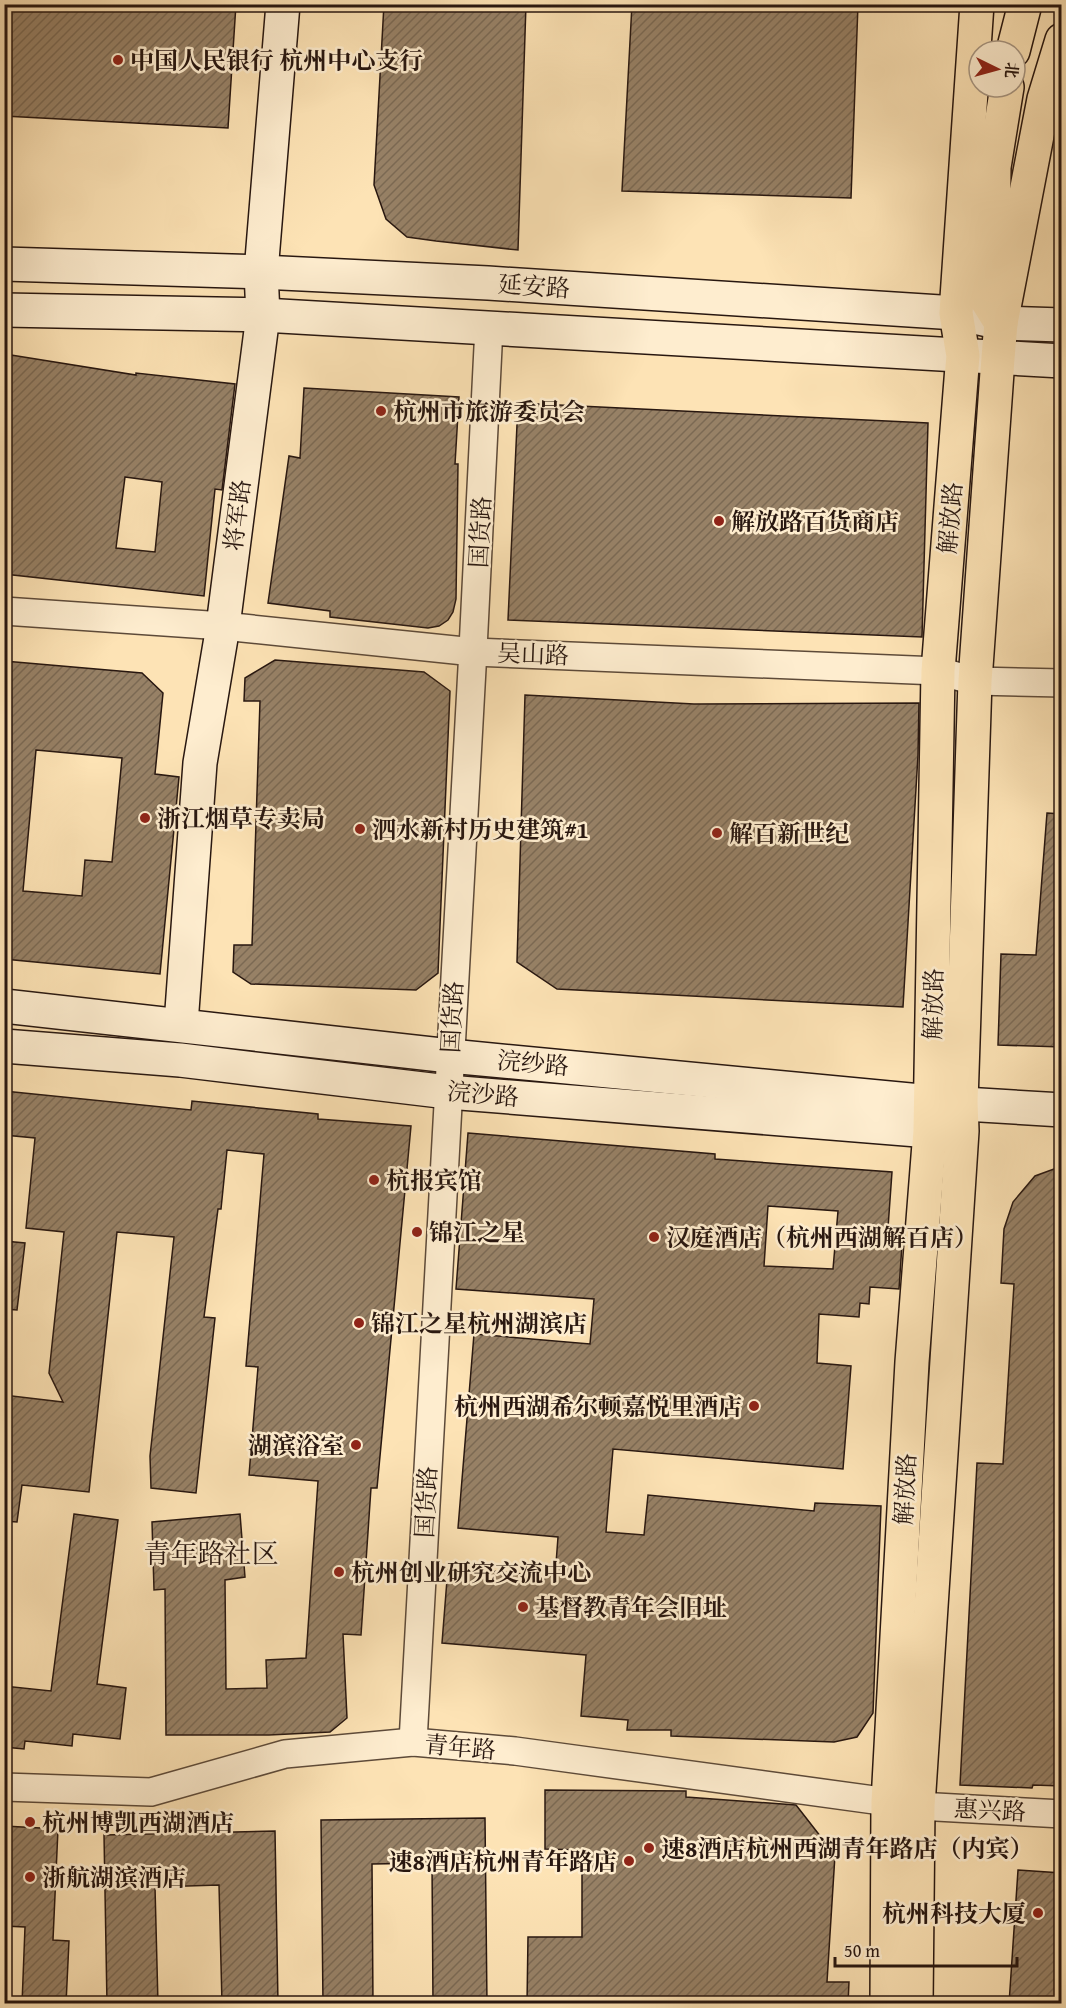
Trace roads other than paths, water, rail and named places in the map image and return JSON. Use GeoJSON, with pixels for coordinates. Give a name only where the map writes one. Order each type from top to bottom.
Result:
{"type":"FeatureCollection","features":[{"type":"Feature","properties":{"kind":"main road","name":"将军路"},"geometry":{"type":"LineString","coordinates":[[181,1024],[200,763],[223,626],[263,315],[261,272],[283,4]]}},
{"type":"Feature","properties":{"kind":"main road","name":"解放路"},"geometry":{"type":"LineString","coordinates":[[946,1116],[938,671],[963,356],[956,312],[977,4]]}},
{"type":"Feature","properties":{"kind":"main road"},"geometry":{"type":"LineString","coordinates":[[997,39],[1003,4]]}},
{"type":"Feature","properties":{"kind":"main road"},"geometry":{"type":"LineString","coordinates":[[1016,39],[1025,4]]}},
{"type":"Feature","properties":{"kind":"main road"},"geometry":{"type":"LineString","coordinates":[[1001,323],[1044,99],[1062,40]]}},
{"type":"Feature","properties":{"kind":"main road"},"geometry":{"type":"LineString","coordinates":[[987,99],[980,143],[980,258],[983,294],[1001,323]]}},
{"type":"Feature","properties":{"kind":"main road"},"geometry":{"type":"LineString","coordinates":[[1001,323],[992,249],[994,167],[1005,99]]}},
{"type":"Feature","properties":{"kind":"main road","name":"延安路"},"geometry":{"type":"LineString","coordinates":[[4,264],[261,272],[500,284],[956,312],[1001,323],[1062,325]]}},
{"type":"Feature","properties":{"kind":"main road","name":"延安路"},"geometry":{"type":"LineString","coordinates":[[4,309],[263,315],[1062,361]]}},
{"type":"Feature","properties":{"kind":"main road","name":"解放路"},"geometry":{"type":"LineString","coordinates":[[887,2004],[903,1804],[946,1116],[1001,323]]}},
{"type":"Feature","properties":{"kind":"main road","name":"浣纱路"},"geometry":{"type":"LineString","coordinates":[[4,1006],[181,1024],[946,1116],[1062,1110]]}},
{"type":"Feature","properties":{"kind":"main road","name":"浣沙路"},"geometry":{"type":"LineString","coordinates":[[4,1046],[180,1060],[448,1092],[946,1116]]}},
{"type":"Feature","properties":{"kind":"main road","name":"解放路"},"geometry":{"type":"LineString","coordinates":[[903,1804],[916,2004]]}},
{"type":"Feature","properties":{"kind":"street","name":"国货路"},"geometry":{"type":"LineString","coordinates":[[413,1742],[474,652],[489,327]]}},
{"type":"Feature","properties":{"kind":"street","name":"吴山路"},"geometry":{"type":"LineString","coordinates":[[4,611],[223,626],[474,652],[938,671],[975,681],[1062,683]]}},
{"type":"Feature","properties":{"kind":"street","name":"青年路"},"geometry":{"type":"LineString","coordinates":[[4,1787],[151,1792],[285,1754],[413,1742],[514,1751],[903,1804]]}},
{"type":"Feature","properties":{"kind":"street","name":"惠兴路"},"geometry":{"type":"LineString","coordinates":[[903,1804],[1062,1814]]}},
{"type":"Feature","properties":{"kind":"place","name":"中国人民银行 杭州中心支行"},"geometry":{"type":"Point","coordinates":[118,60]}},
{"type":"Feature","properties":{"kind":"place","name":"杭州市旅游委员会"},"geometry":{"type":"Point","coordinates":[381,411]}},
{"type":"Feature","properties":{"kind":"place","name":"解放路百货商店"},"geometry":{"type":"Point","coordinates":[719,521]}},
{"type":"Feature","properties":{"kind":"place","name":"浙江烟草专卖局"},"geometry":{"type":"Point","coordinates":[145,818]}},
{"type":"Feature","properties":{"kind":"place","name":"泗水新村历史建筑#1"},"geometry":{"type":"Point","coordinates":[360,829]}},
{"type":"Feature","properties":{"kind":"place","name":"解百新世纪"},"geometry":{"type":"Point","coordinates":[717,833]}},
{"type":"Feature","properties":{"kind":"place","name":"杭报宾馆"},"geometry":{"type":"Point","coordinates":[374,1180]}},
{"type":"Feature","properties":{"kind":"place","name":"锦江之星"},"geometry":{"type":"Point","coordinates":[417,1232]}},
{"type":"Feature","properties":{"kind":"place","name":"汉庭酒店（杭州西湖解百店）"},"geometry":{"type":"Point","coordinates":[654,1237]}},
{"type":"Feature","properties":{"kind":"place","name":"锦江之星杭州湖滨店"},"geometry":{"type":"Point","coordinates":[359,1323]}},
{"type":"Feature","properties":{"kind":"place","name":"杭州西湖希尔顿嘉悦里酒店"},"geometry":{"type":"Point","coordinates":[754,1406]}},
{"type":"Feature","properties":{"kind":"place","name":"湖滨浴室"},"geometry":{"type":"Point","coordinates":[356,1445]}},
{"type":"Feature","properties":{"kind":"place","name":"杭州创业研究交流中心"},"geometry":{"type":"Point","coordinates":[339,1572]}},
{"type":"Feature","properties":{"kind":"place","name":"基督教青年会旧址"},"geometry":{"type":"Point","coordinates":[523,1607]}},
{"type":"Feature","properties":{"kind":"place","name":"杭州博凯西湖酒店"},"geometry":{"type":"Point","coordinates":[30,1822]}},
{"type":"Feature","properties":{"kind":"place","name":"速8酒店杭州西湖青年路店（内宾）"},"geometry":{"type":"Point","coordinates":[649,1848]}},
{"type":"Feature","properties":{"kind":"place","name":"速8酒店杭州青年路店"},"geometry":{"type":"Point","coordinates":[629,1861]}},
{"type":"Feature","properties":{"kind":"place","name":"浙航湖滨酒店"},"geometry":{"type":"Point","coordinates":[30,1877]}},
{"type":"Feature","properties":{"kind":"place","name":"杭州科技大厦"},"geometry":{"type":"Point","coordinates":[1038,1913]}},
{"type":"Feature","properties":{"kind":"district","name":"青年路社区"},"geometry":{"type":"Point","coordinates":[211,1553]}}]}
